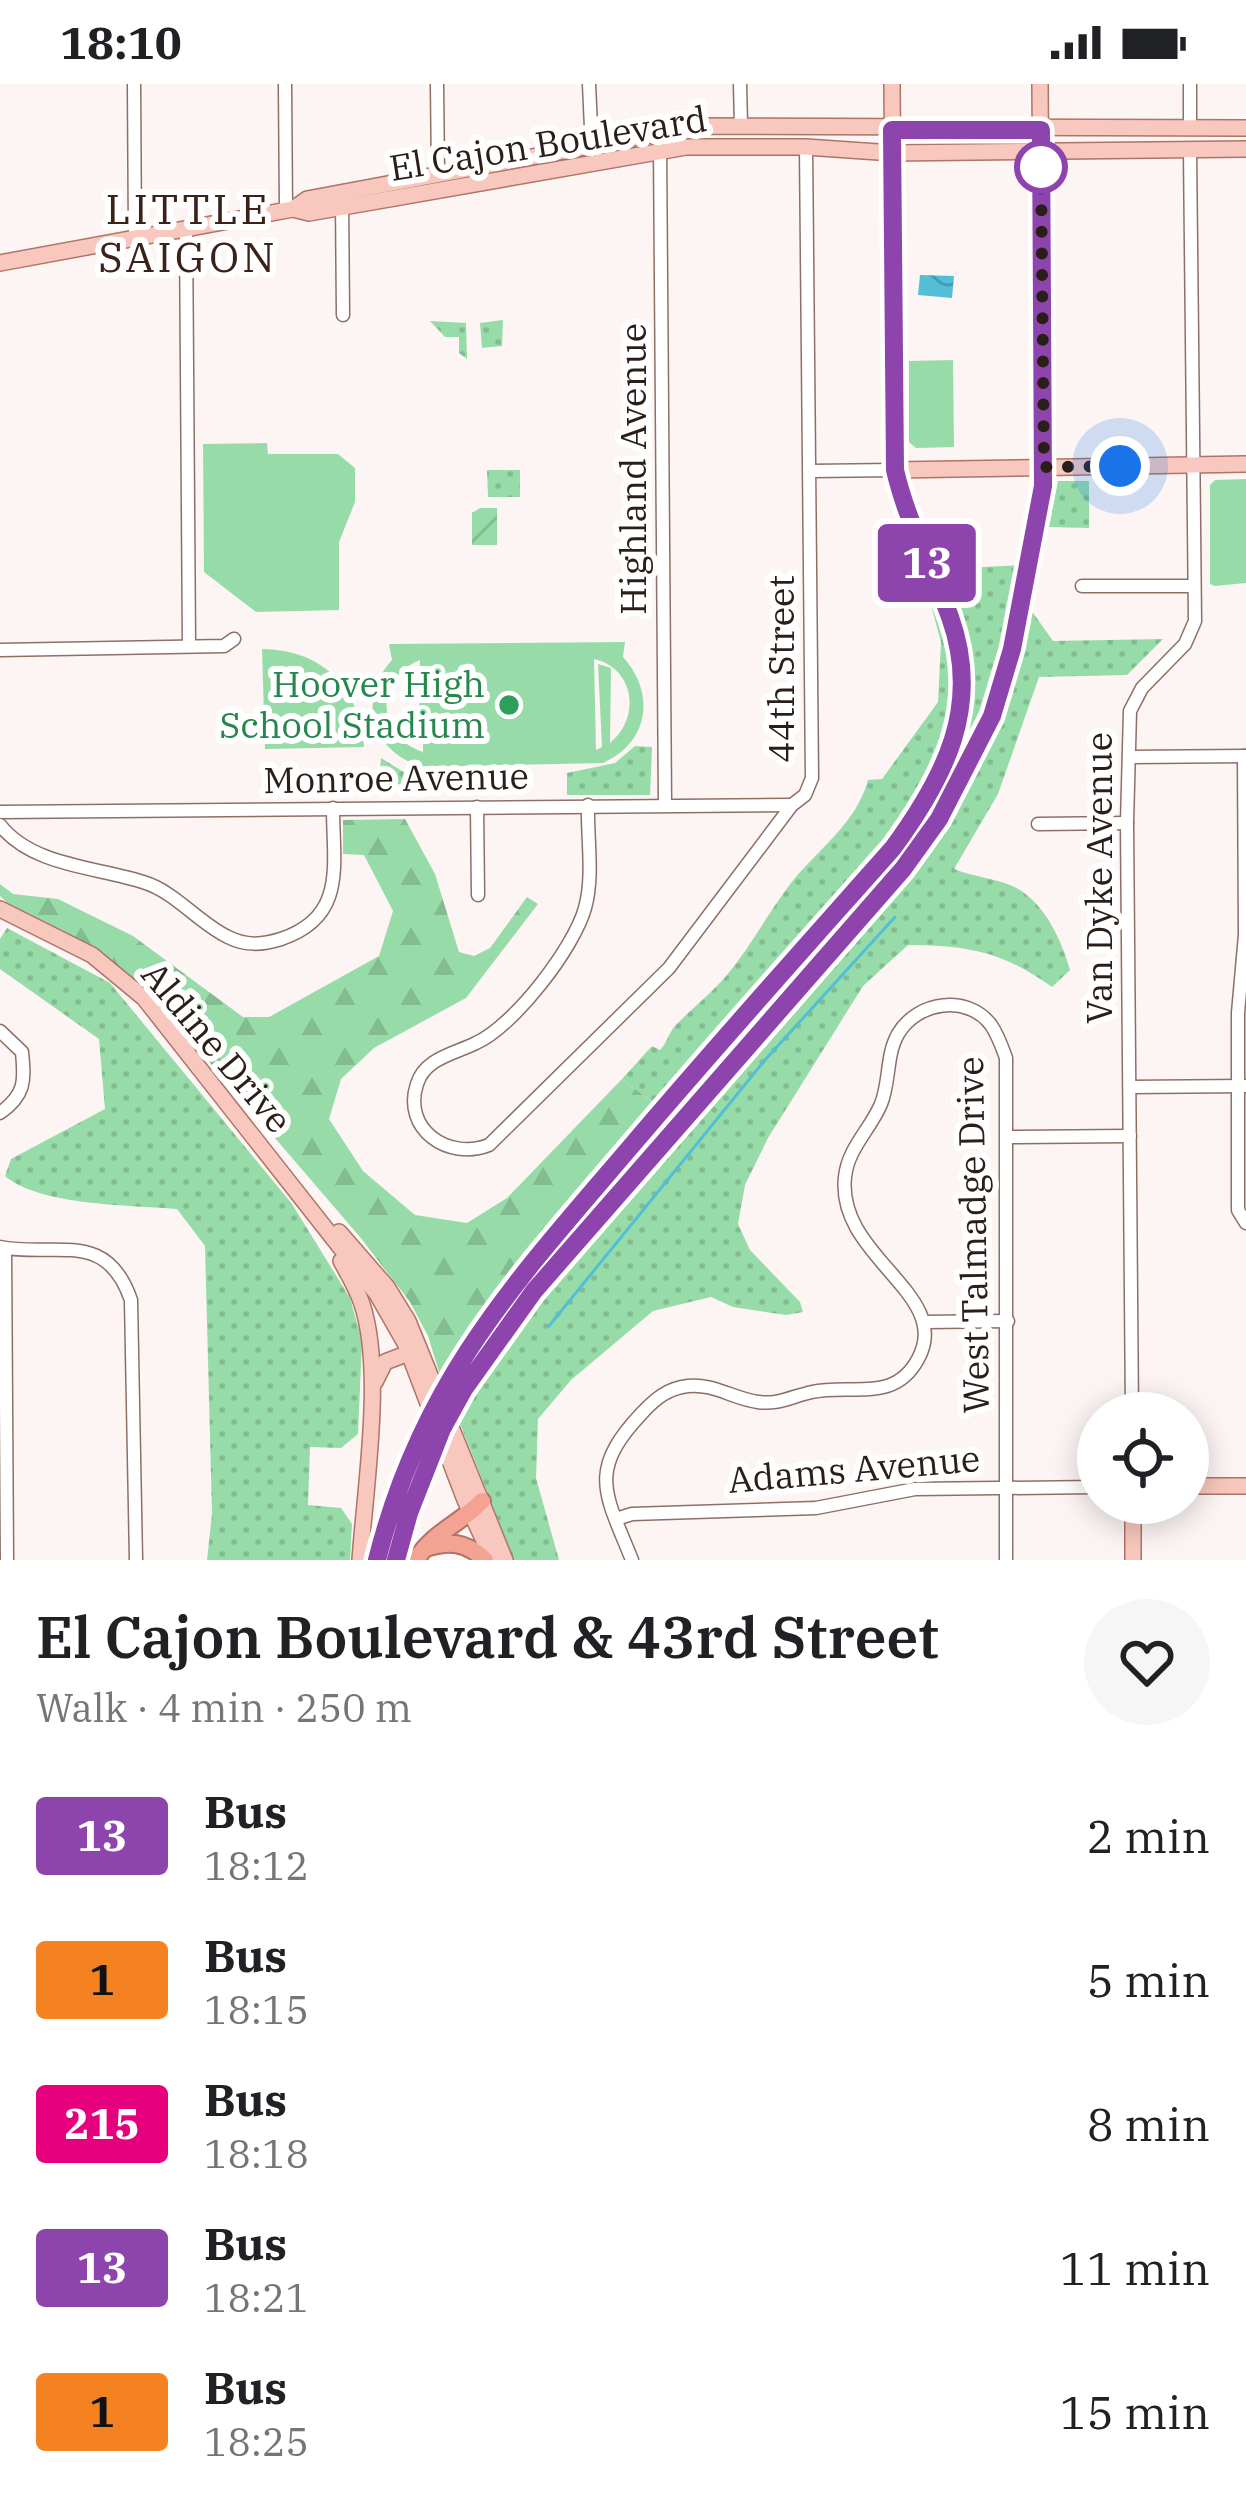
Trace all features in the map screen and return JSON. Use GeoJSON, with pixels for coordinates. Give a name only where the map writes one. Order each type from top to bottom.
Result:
{"type":"FeatureCollection","features":[{"type":"Feature","properties":{"kind":"highway"},"geometry":{"type":"LineString","coordinates":[[420,1554],[428,1540],[477,1507]]}},
{"type":"Feature","properties":{"kind":"highway"},"geometry":{"type":"LineString","coordinates":[[420,1554],[458,1543],[489,1560]]}},
{"type":"Feature","properties":{"kind":"main road"},"geometry":{"type":"LineString","coordinates":[[376,1560],[412,1452],[455,1366],[516,1281],[893,848],[950,757],[959,713],[955,636],[902,503],[895,470],[892,84]]}},
{"type":"Feature","properties":{"kind":"main road"},"geometry":{"type":"LineString","coordinates":[[396,1560],[426,1466],[464,1389],[534,1291],[903,869],[939,819],[985,730],[1003,682],[1044,467],[1040,84]]}},
{"type":"Feature","properties":{"kind":"main road","name":"El Cajon Boulevard"},"geometry":{"type":"LineString","coordinates":[[0,262],[290,210],[309,213],[342,200],[740,125],[892,130],[1246,128]]}},
{"type":"Feature","properties":{"kind":"main road"},"geometry":{"type":"LineString","coordinates":[[718,145],[738,134],[740,125]]}},
{"type":"Feature","properties":{"kind":"main road"},"geometry":{"type":"LineString","coordinates":[[806,147],[809,137],[829,135],[838,128]]}},
{"type":"Feature","properties":{"kind":"main road","name":"El Cajon Boulevard"},"geometry":{"type":"LineString","coordinates":[[659,142],[893,153],[1246,149]]}},
{"type":"Feature","properties":{"kind":"main road","name":"El Cajon Boulevard"},"geometry":{"type":"LineString","coordinates":[[438,183],[470,176],[479,168],[592,155]]}},
{"type":"Feature","properties":{"kind":"main road"},"geometry":{"type":"LineString","coordinates":[[895,470],[1246,464]]}},
{"type":"Feature","properties":{"kind":"main road","name":"Aldine Drive"},"geometry":{"type":"LineString","coordinates":[[0,909],[92,955],[144,998],[309,1207],[341,1234],[387,1287],[477,1507],[505,1560]]}},
{"type":"Feature","properties":{"kind":"main road"},"geometry":{"type":"LineString","coordinates":[[309,1207],[363,1305],[369,1339],[371,1402],[360,1560]]}},
{"type":"Feature","properties":{"kind":"main road"},"geometry":{"type":"LineString","coordinates":[[371,1402],[380,1367],[415,1351]]}},
{"type":"Feature","properties":{"kind":"main road"},"geometry":{"type":"LineString","coordinates":[[1209,1486],[1246,1486]]}},
{"type":"Feature","properties":{"kind":"main road","name":"Aldine Drive"},"geometry":{"type":"LineString","coordinates":[[477,1507],[489,1560]]}},
{"type":"Feature","properties":{"kind":"main road"},"geometry":{"type":"LineString","coordinates":[[1133,1524],[1133,1560]]}},
{"type":"Feature","properties":{"kind":"street"},"geometry":{"type":"LineString","coordinates":[[134,84],[135,238]]}},
{"type":"Feature","properties":{"kind":"street"},"geometry":{"type":"LineString","coordinates":[[285,84],[290,210]]}},
{"type":"Feature","properties":{"kind":"street"},"geometry":{"type":"LineString","coordinates":[[437,84],[438,183]]}},
{"type":"Feature","properties":{"kind":"street"},"geometry":{"type":"LineString","coordinates":[[590,84],[592,155]]}},
{"type":"Feature","properties":{"kind":"street"},"geometry":{"type":"LineString","coordinates":[[740,84],[740,125]]}},
{"type":"Feature","properties":{"kind":"street"},"geometry":{"type":"LineString","coordinates":[[1190,84],[1190,128]]}},
{"type":"Feature","properties":{"kind":"street","name":"Highland Avenue"},"geometry":{"type":"LineString","coordinates":[[659,142],[665,805]]}},
{"type":"Feature","properties":{"kind":"street","name":"44th Street"},"geometry":{"type":"LineString","coordinates":[[588,806],[586,906],[577,928],[505,1025],[431,1064],[417,1080],[413,1108],[428,1136],[458,1151],[479,1149],[497,1139],[669,968],[805,794],[812,778],[806,147]]}},
{"type":"Feature","properties":{"kind":"street","name":"Van Dyke Avenue"},"geometry":{"type":"LineString","coordinates":[[1132,1392],[1129,758],[1134,699],[1192,634],[1190,150]]}},
{"type":"Feature","properties":{"kind":"street"},"geometry":{"type":"LineString","coordinates":[[342,200],[343,315]]}},
{"type":"Feature","properties":{"kind":"street"},"geometry":{"type":"LineString","coordinates":[[186,228],[189,646]]}},
{"type":"Feature","properties":{"kind":"street"},"geometry":{"type":"LineString","coordinates":[[811,471],[895,470]]}},
{"type":"Feature","properties":{"kind":"street"},"geometry":{"type":"LineString","coordinates":[[1082,586],[1193,586]]}},
{"type":"Feature","properties":{"kind":"street"},"geometry":{"type":"LineString","coordinates":[[0,650],[224,646],[234,639]]}},
{"type":"Feature","properties":{"kind":"street"},"geometry":{"type":"LineString","coordinates":[[1129,758],[1245,756],[1246,935],[1238,1210],[1246,1222]]}},
{"type":"Feature","properties":{"kind":"street","name":"Monroe Avenue"},"geometry":{"type":"LineString","coordinates":[[0,812],[792,806]]}},
{"type":"Feature","properties":{"kind":"street"},"geometry":{"type":"LineString","coordinates":[[477,807],[478,895]]}},
{"type":"Feature","properties":{"kind":"street"},"geometry":{"type":"LineString","coordinates":[[0,825],[25,848],[148,883],[220,933],[257,945],[311,926],[327,906],[333,890],[333,808]]}},
{"type":"Feature","properties":{"kind":"street"},"geometry":{"type":"LineString","coordinates":[[1038,824],[1127,823]]}},
{"type":"Feature","properties":{"kind":"street","name":"West Talmadge Drive"},"geometry":{"type":"LineString","coordinates":[[925,1322],[909,1293],[856,1233],[845,1199],[845,1173],[850,1153],[879,1109],[898,1034],[923,1011],[956,1005],[983,1016],[1006,1058],[1006,1560]]}},
{"type":"Feature","properties":{"kind":"street"},"geometry":{"type":"LineString","coordinates":[[0,1030],[22,1052],[25,1081],[19,1098],[0,1112]]}},
{"type":"Feature","properties":{"kind":"street"},"geometry":{"type":"LineString","coordinates":[[1130,1087],[1242,1086]]}},
{"type":"Feature","properties":{"kind":"street"},"geometry":{"type":"LineString","coordinates":[[1006,1137],[1130,1136]]}},
{"type":"Feature","properties":{"kind":"street"},"geometry":{"type":"LineString","coordinates":[[7,1560],[3,1248],[79,1249],[104,1258],[127,1287],[136,1560]]}},
{"type":"Feature","properties":{"kind":"street"},"geometry":{"type":"LineString","coordinates":[[632,1560],[605,1478],[618,1438],[664,1393],[707,1386],[772,1403],[813,1392],[880,1389],[906,1375],[919,1358],[925,1322],[1008,1321]]}},
{"type":"Feature","properties":{"kind":"street","name":"Adams Avenue"},"geometry":{"type":"LineString","coordinates":[[616,1519],[632,1514],[816,1508],[915,1489],[1077,1487]]}},
{"type":"Feature","properties":{"kind":"green space"},"geometry":{"type":"Polygon","coordinates":[[[503,320],[502,346],[482,348],[480,323],[503,320]]]}},
{"type":"Feature","properties":{"kind":"green space"},"geometry":{"type":"Polygon","coordinates":[[[430,321],[466,323],[467,359],[459,353],[459,337],[445,337],[430,321]]]}},
{"type":"Feature","properties":{"kind":"green space"},"geometry":{"type":"Polygon","coordinates":[[[953,360],[954,447],[916,448],[909,442],[909,361],[953,360]]]}},
{"type":"Feature","properties":{"kind":"green space"},"geometry":{"type":"Polygon","coordinates":[[[267,443],[268,454],[338,454],[355,468],[355,502],[339,542],[339,610],[256,612],[204,572],[203,444],[267,443]]]}},
{"type":"Feature","properties":{"kind":"green space"},"geometry":{"type":"Polygon","coordinates":[[[487,470],[520,470],[520,497],[488,497],[487,470]]]}},
{"type":"Feature","properties":{"kind":"green space"},"geometry":{"type":"Polygon","coordinates":[[[1246,479],[1246,583],[1215,586],[1210,584],[1210,485],[1215,480],[1246,479]]]}},
{"type":"Feature","properties":{"kind":"green space"},"geometry":{"type":"Polygon","coordinates":[[[1058,481],[1089,481],[1089,528],[1049,527],[1058,481]]]}},
{"type":"Feature","properties":{"kind":"green space"},"geometry":{"type":"Polygon","coordinates":[[[497,508],[497,545],[472,545],[472,513],[497,508]]]}},
{"type":"Feature","properties":{"kind":"green space"},"geometry":{"type":"Polygon","coordinates":[[[1021,565],[995,683],[961,768],[956,766],[967,715],[969,666],[960,618],[943,569],[1021,565]]]}},
{"type":"Feature","properties":{"kind":"green space"},"geometry":{"type":"Polygon","coordinates":[[[928,578],[947,634],[953,679],[947,730],[935,764],[918,797],[875,857],[658,1106],[622,1079],[652,1046],[660,1050],[674,1027],[727,975],[791,883],[855,810],[868,780],[882,779],[938,702],[941,642],[924,580],[928,578]]]}},
{"type":"Feature","properties":{"kind":"green space"},"geometry":{"type":"Polygon","coordinates":[[[1031,610],[1053,641],[1163,639],[1127,675],[1039,677],[998,794],[954,869],[1010,885],[1032,899],[1055,932],[1070,970],[1052,987],[984,953],[908,945],[863,986],[768,1138],[745,1185],[738,1224],[750,1250],[800,1302],[803,1312],[786,1315],[733,1307],[711,1297],[653,1311],[571,1380],[538,1419],[536,1478],[559,1560],[514,1560],[459,1421],[517,1331],[919,862],[963,796],[997,726],[1031,610]]]}},
{"type":"Feature","properties":{"kind":"green space"},"geometry":{"type":"Polygon","coordinates":[[[625,642],[623,657],[640,686],[643,716],[630,743],[603,763],[424,767],[392,750],[375,723],[374,691],[392,660],[389,644],[625,642]],[[594,659],[596,750],[602,747],[598,664],[611,668],[610,743],[626,721],[629,695],[618,672],[608,664],[594,659]],[[420,660],[394,680],[387,707],[396,734],[423,752],[423,734],[419,734],[420,660]]]}},
{"type":"Feature","properties":{"kind":"green space"},"geometry":{"type":"Polygon","coordinates":[[[262,649],[303,656],[334,676],[355,707],[364,747],[265,749],[262,649]]]}},
{"type":"Feature","properties":{"kind":"green space"},"geometry":{"type":"Polygon","coordinates":[[[635,746],[652,747],[650,795],[567,795],[567,773],[615,763],[635,746]]]}},
{"type":"Feature","properties":{"kind":"green space"},"geometry":{"type":"Polygon","coordinates":[[[381,758],[410,776],[444,780],[444,785],[379,784],[381,758]]]}},
{"type":"Feature","properties":{"kind":"green space"},"geometry":{"type":"Polygon","coordinates":[[[405,819],[435,874],[459,952],[474,956],[490,948],[527,897],[538,904],[466,998],[374,1048],[341,1079],[329,1119],[363,1171],[415,1215],[467,1223],[507,1198],[622,1079],[658,1106],[513,1269],[440,1375],[428,1336],[410,1302],[150,993],[104,955],[14,909],[0,896],[0,884],[13,894],[58,899],[133,936],[243,1017],[269,1017],[379,956],[393,911],[364,855],[343,854],[343,820],[405,819]]]}},
{"type":"Feature","properties":{"kind":"green space"},"geometry":{"type":"Polygon","coordinates":[[[7,928],[110,983],[292,1204],[350,1298],[362,1341],[358,1434],[341,1448],[310,1447],[308,1505],[341,1508],[352,1524],[350,1560],[207,1560],[212,1514],[205,1246],[177,1209],[63,1199],[5,1176],[11,1159],[105,1109],[99,1039],[0,969],[0,939],[7,928]]]}},
{"type":"Feature","properties":{"kind":"water"},"geometry":{"type":"Polygon","coordinates":[[[920,275],[954,276],[952,298],[918,295],[920,275]]]}},
{"type":"Feature","properties":{"kind":"waterway"},"geometry":{"type":"LineString","coordinates":[[549,1326],[765,1060],[895,917]]}},
{"type":"Feature","properties":{"kind":"bus line","name":"13"},"geometry":{"type":"LineString","coordinates":[[377,1560],[388,1514],[412,1452],[455,1366],[516,1281],[893,848],[950,757],[959,713],[955,636],[902,503],[895,470],[892,130],[1041,130],[1043,486],[1012,649],[992,716],[939,819],[903,869],[534,1291],[464,1389],[426,1466],[396,1560]]}},
{"type":"Feature","properties":{"kind":"place","name":"Hoover High School Stadium"},"geometry":{"type":"Point","coordinates":[509,705]}},
{"type":"Feature","properties":{"kind":"district","name":"LITTLE SAIGON"},"geometry":{"type":"Point","coordinates":[188,233]}},
{"type":"Feature","properties":{"kind":"route"},"geometry":{"type":"LineString","coordinates":[[1041,167],[1044,467],[1120,466]]}}]}
